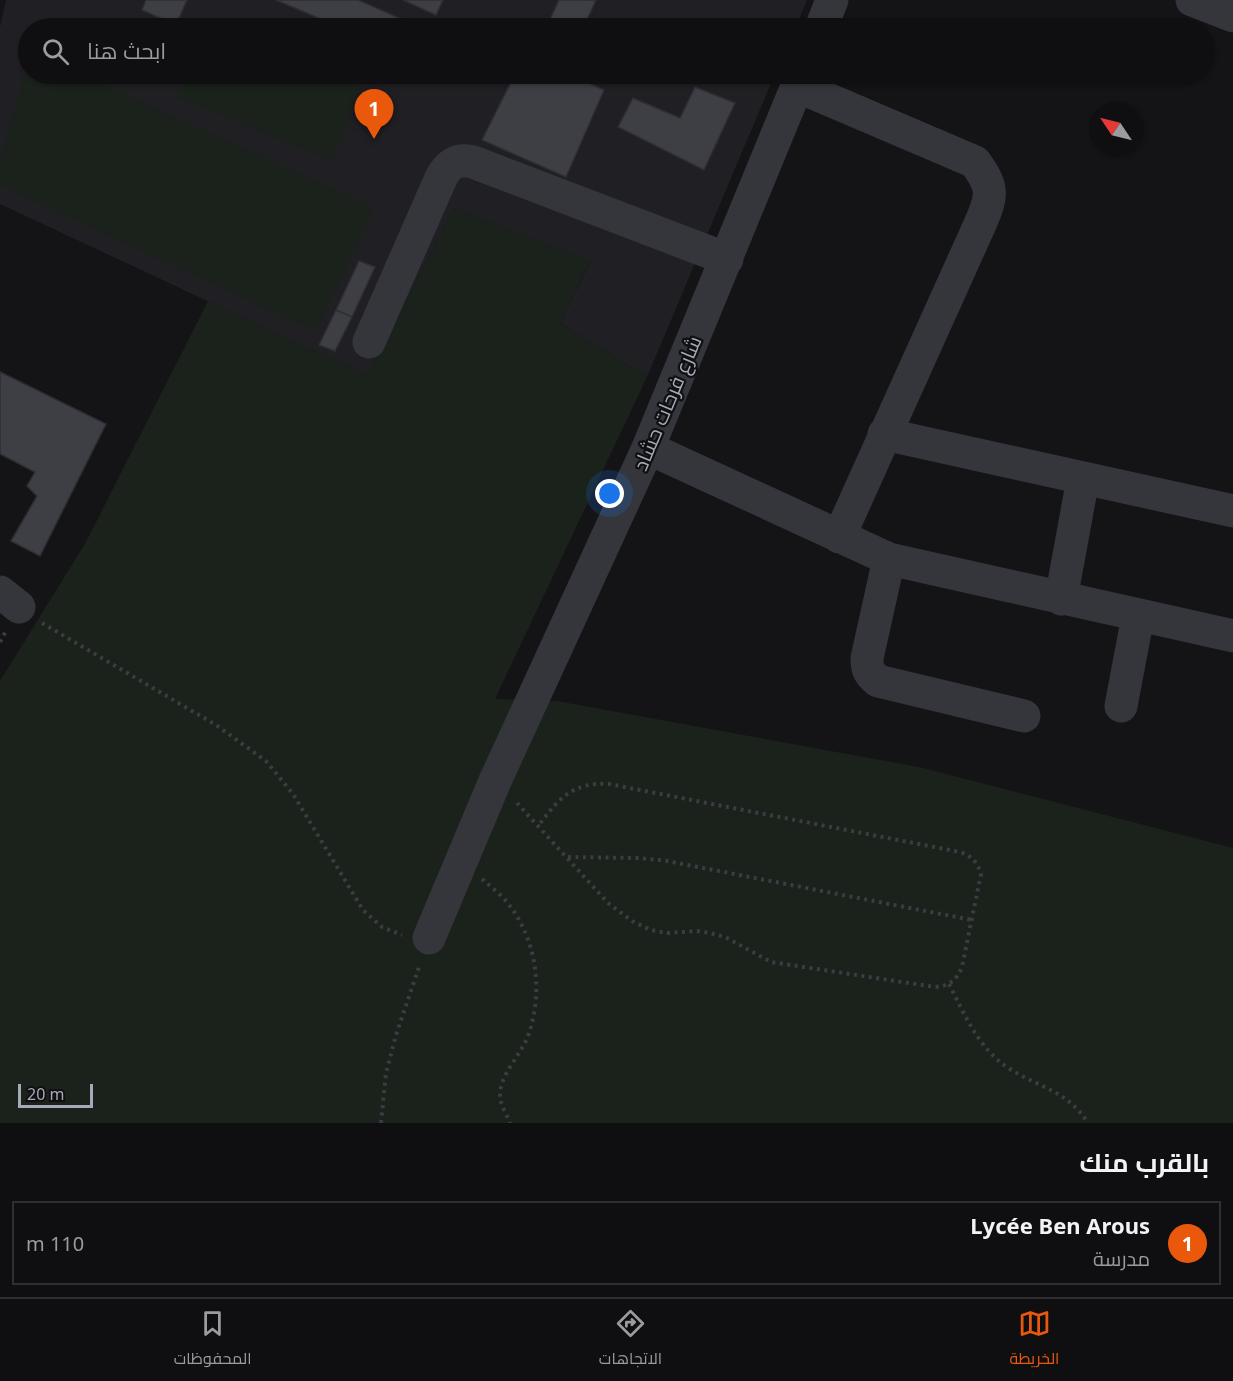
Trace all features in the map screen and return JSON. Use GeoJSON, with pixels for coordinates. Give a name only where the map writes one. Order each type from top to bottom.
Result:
{"type":"FeatureCollection","features":[{"type":"Feature","properties":{"kind":"street"},"geometry":{"type":"LineString","coordinates":[[825,18],[832,0]]}},
{"type":"Feature","properties":{"kind":"street"},"geometry":{"type":"LineString","coordinates":[[1192,0],[1233,16]]}},
{"type":"Feature","properties":{"kind":"street","name":"شارع فرحات حشاد"},"geometry":{"type":"LineString","coordinates":[[429,938],[495,781],[648,448],[798,84]]}},
{"type":"Feature","properties":{"kind":"street"},"geometry":{"type":"LineString","coordinates":[[809,84],[975,162],[988,180],[990,201],[839,537]]}},
{"type":"Feature","properties":{"kind":"street"},"geometry":{"type":"LineString","coordinates":[[369,342],[444,171],[458,161],[473,162],[728,259]]}},
{"type":"Feature","properties":{"kind":"street"},"geometry":{"type":"LineString","coordinates":[[884,434],[1233,511]]}},
{"type":"Feature","properties":{"kind":"street"},"geometry":{"type":"LineString","coordinates":[[648,448],[889,559],[1233,636]]}},
{"type":"Feature","properties":{"kind":"street"},"geometry":{"type":"LineString","coordinates":[[1061,599],[1083,479]]}},
{"type":"Feature","properties":{"kind":"street"},"geometry":{"type":"LineString","coordinates":[[889,559],[867,658],[867,667],[871,675],[878,681],[1024,716]]}},
{"type":"Feature","properties":{"kind":"street"},"geometry":{"type":"LineString","coordinates":[[1121,706],[1138,616]]}},
{"type":"Feature","properties":{"kind":"path"},"geometry":{"type":"LineString","coordinates":[[10,600],[36,620],[216,725],[266,761],[293,794],[363,910],[381,927],[407,937],[429,938],[388,1064],[381,1123]]}},
{"type":"Feature","properties":{"kind":"path"},"geometry":{"type":"LineString","coordinates":[[609,784],[967,854],[978,866],[981,874],[972,920],[962,967],[956,979],[949,984],[935,987],[771,962],[725,937],[697,931],[667,933],[651,930],[620,913],[539,825],[561,798],[572,790],[584,785],[609,784]]}},
{"type":"Feature","properties":{"kind":"path"},"geometry":{"type":"LineString","coordinates":[[567,857],[639,858],[667,861],[972,920]]}},
{"type":"Feature","properties":{"kind":"path"},"geometry":{"type":"LineString","coordinates":[[462,861],[505,900],[515,913],[526,934],[534,958],[536,975],[534,1014],[528,1036],[503,1081],[500,1091],[501,1101],[510,1123]]}},
{"type":"Feature","properties":{"kind":"path"},"geometry":{"type":"LineString","coordinates":[[949,984],[970,1025],[994,1057],[1009,1069],[1071,1101],[1088,1123]]}},
{"type":"Feature","properties":{"kind":"shaded area"},"geometry":{"type":"Polygon","coordinates":[[[6,0],[807,0],[799,18],[18,18],[18,84],[771,84],[647,377],[560,323],[590,262],[454,208],[368,376],[0,204],[0,27],[6,0]]]}},
{"type":"Feature","properties":{"kind":"shaded area"},"geometry":{"type":"Polygon","coordinates":[[[22,84],[103,84],[374,207],[316,332],[0,185],[0,160],[22,84]]]}},
{"type":"Feature","properties":{"kind":"shaded area"},"geometry":{"type":"Polygon","coordinates":[[[183,84],[355,84],[362,87],[332,161],[176,97],[183,84]]]}},
{"type":"Feature","properties":{"kind":"shaded area"},"geometry":{"type":"Polygon","coordinates":[[[454,208],[590,261],[560,323],[647,377],[495,699],[557,701],[919,767],[1233,848],[1233,1123],[0,1123],[0,681],[86,542],[208,301],[368,376],[454,208]]]}},
{"type":"Feature","properties":{"kind":"building"},"geometry":{"type":"Polygon","coordinates":[[[146,0],[187,0],[179,18],[160,18],[142,10],[146,0]]]}},
{"type":"Feature","properties":{"kind":"building"},"geometry":{"type":"Polygon","coordinates":[[[276,0],[358,0],[399,18],[318,18],[276,0]]]}},
{"type":"Feature","properties":{"kind":"building"},"geometry":{"type":"Polygon","coordinates":[[[403,0],[443,0],[436,15],[403,0]]]}},
{"type":"Feature","properties":{"kind":"building"},"geometry":{"type":"Polygon","coordinates":[[[559,0],[596,0],[588,18],[551,18],[559,0]]]}},
{"type":"Feature","properties":{"kind":"building"},"geometry":{"type":"Polygon","coordinates":[[[510,84],[591,84],[604,90],[566,177],[482,140],[510,84]]]}},
{"type":"Feature","properties":{"kind":"building"},"geometry":{"type":"Polygon","coordinates":[[[695,87],[735,103],[704,170],[618,127],[633,98],[680,118],[695,87]]]}},
{"type":"Feature","properties":{"kind":"building"},"geometry":{"type":"Polygon","coordinates":[[[359,261],[375,267],[352,317],[336,310],[359,261]]]}},
{"type":"Feature","properties":{"kind":"building"},"geometry":{"type":"Polygon","coordinates":[[[336,310],[352,317],[335,351],[319,345],[336,310]]]}},
{"type":"Feature","properties":{"kind":"building"},"geometry":{"type":"Polygon","coordinates":[[[0,372],[106,424],[40,556],[11,541],[37,496],[27,486],[35,472],[0,454],[0,372]]]}},
{"type":"Feature","properties":{"kind":"place","name":"Lycée Ben Arous"},"geometry":{"type":"Point","coordinates":[374,139]}}]}
